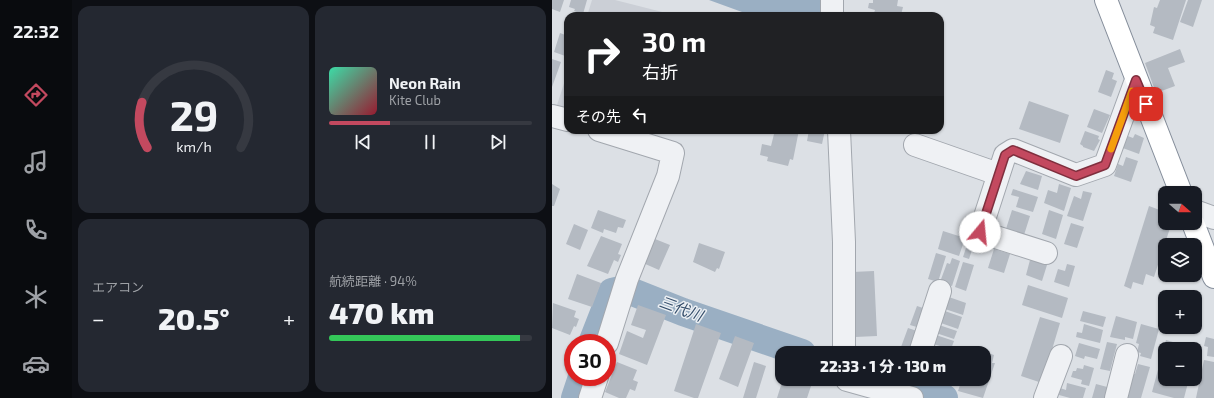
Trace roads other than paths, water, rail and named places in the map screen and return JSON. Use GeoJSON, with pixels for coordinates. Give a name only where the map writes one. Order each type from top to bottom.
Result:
{"type":"FeatureCollection","features":[{"type":"Feature","properties":{"kind":"highway"},"geometry":{"type":"LineString","coordinates":[[1106,0],[1178,186]]}},
{"type":"Feature","properties":{"kind":"highway"},"geometry":{"type":"LineString","coordinates":[[1196,230],[1214,277]]}},
{"type":"Feature","properties":{"kind":"street"},"geometry":{"type":"LineString","coordinates":[[832,0],[832,12]]}},
{"type":"Feature","properties":{"kind":"street"},"geometry":{"type":"LineString","coordinates":[[1046,253],[980,232],[1005,155],[1013,150],[1076,176],[1105,165],[1136,80]]}},
{"type":"Feature","properties":{"kind":"street"},"geometry":{"type":"LineString","coordinates":[[552,116],[564,119]]}},
{"type":"Feature","properties":{"kind":"street"},"geometry":{"type":"LineString","coordinates":[[610,334],[627,279],[668,176],[673,153],[612,134]]}},
{"type":"Feature","properties":{"kind":"street"},"geometry":{"type":"LineString","coordinates":[[839,134],[844,242],[844,346]]}},
{"type":"Feature","properties":{"kind":"street"},"geometry":{"type":"LineString","coordinates":[[915,145],[998,174]]}},
{"type":"Feature","properties":{"kind":"street"},"geometry":{"type":"LineString","coordinates":[[1202,214],[1214,218]]}},
{"type":"Feature","properties":{"kind":"street"},"geometry":{"type":"LineString","coordinates":[[922,346],[940,291]]}},
{"type":"Feature","properties":{"kind":"street"},"geometry":{"type":"LineString","coordinates":[[1116,398],[1127,355]]}},
{"type":"Feature","properties":{"kind":"street"},"geometry":{"type":"LineString","coordinates":[[1046,398],[1061,356]]}},
{"type":"Feature","properties":{"kind":"street"},"geometry":{"type":"LineString","coordinates":[[590,398],[594,386]]}},
{"type":"Feature","properties":{"kind":"street"},"geometry":{"type":"LineString","coordinates":[[847,386],[910,389]]}},
{"type":"Feature","properties":{"kind":"water"},"geometry":{"type":"Polygon","coordinates":[[[709,0],[822,0],[822,12],[742,12],[709,0]]]}},
{"type":"Feature","properties":{"kind":"waterway","name":"三代川"},"geometry":{"type":"LineString","coordinates":[[596,334],[612,292],[625,289],[683,312],[782,346]]}},
{"type":"Feature","properties":{"kind":"waterway","name":"三代川"},"geometry":{"type":"LineString","coordinates":[[575,398],[579,386]]}},
{"type":"Feature","properties":{"kind":"waterway","name":"三代川"},"geometry":{"type":"LineString","coordinates":[[907,386],[944,398]]}}]}
